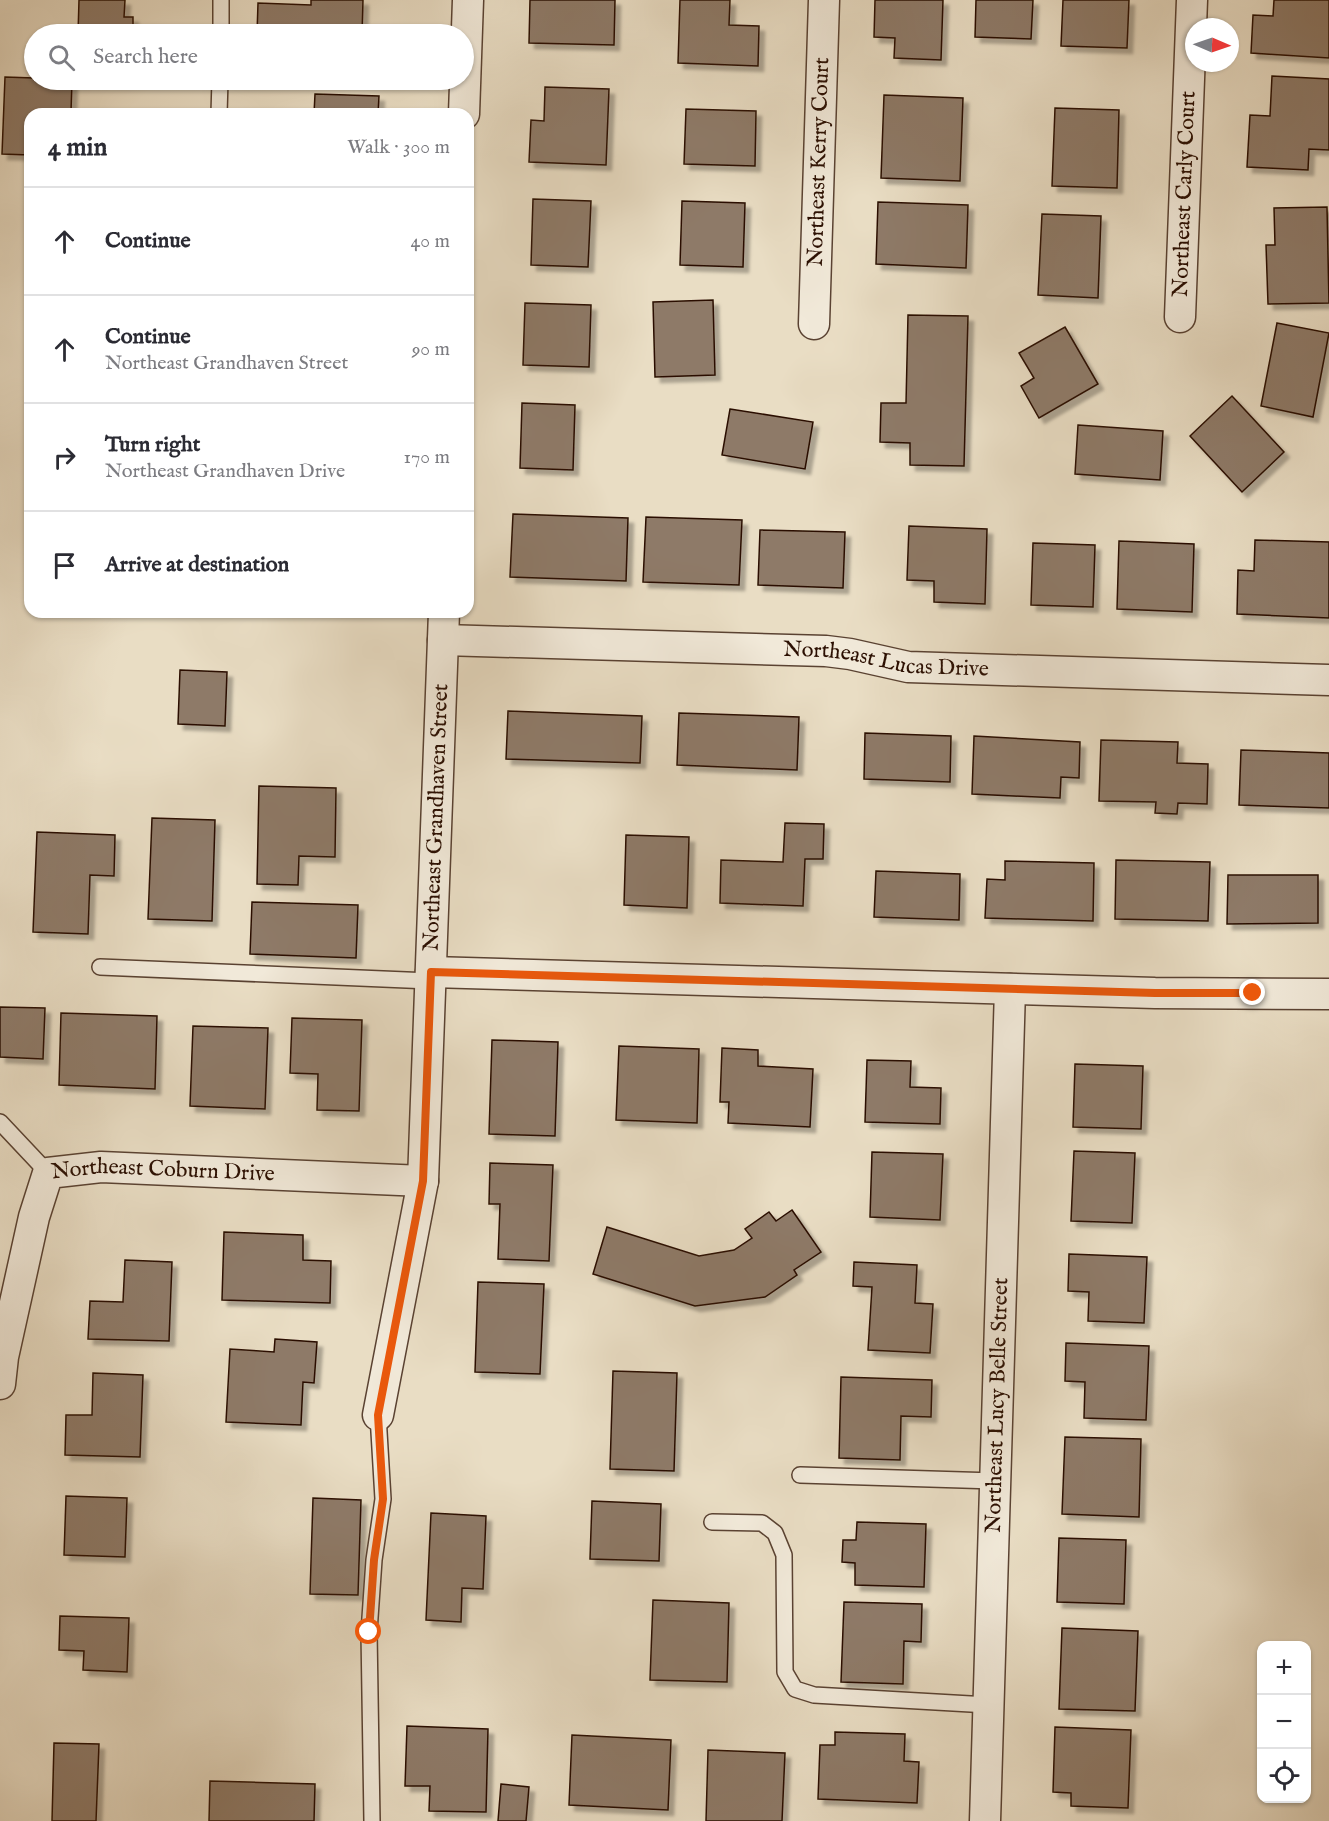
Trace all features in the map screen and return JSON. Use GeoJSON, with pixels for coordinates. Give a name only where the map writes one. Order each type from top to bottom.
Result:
{"type":"FeatureCollection","features":[{"type":"Feature","properties":{"kind":"street"},"geometry":{"type":"LineString","coordinates":[[467,24],[468,0]]}},
{"type":"Feature","properties":{"kind":"street","name":"Northeast Kerry Court"},"geometry":{"type":"LineString","coordinates":[[814,324],[824,0]]}},
{"type":"Feature","properties":{"kind":"street","name":"Northeast Carly Court"},"geometry":{"type":"LineString","coordinates":[[1180,317],[1191,0]]}},
{"type":"Feature","properties":{"kind":"street"},"geometry":{"type":"LineString","coordinates":[[464,108],[465,90]]}},
{"type":"Feature","properties":{"kind":"street","name":"Northeast Lucas Drive"},"geometry":{"type":"LineString","coordinates":[[444,626],[825,651],[908,667],[1329,680]]}},
{"type":"Feature","properties":{"kind":"street","name":"Northeast Grandhaven Street"},"geometry":{"type":"LineString","coordinates":[[378,1415],[423,1181],[444,626]]}},
{"type":"Feature","properties":{"kind":"street"},"geometry":{"type":"LineString","coordinates":[[430,976],[1155,993],[1329,994]]}},
{"type":"Feature","properties":{"kind":"street","name":"Northeast Lucy Belle Street"},"geometry":{"type":"LineString","coordinates":[[985,1821],[1010,989]]}},
{"type":"Feature","properties":{"kind":"street","name":"Northeast Coburn Drive"},"geometry":{"type":"LineString","coordinates":[[0,1384],[3,1357],[34,1217],[48,1173],[101,1167],[423,1181]]}},
{"type":"Feature","properties":{"kind":"lane"},"geometry":{"type":"LineString","coordinates":[[220,24],[221,0]]}},
{"type":"Feature","properties":{"kind":"lane"},"geometry":{"type":"LineString","coordinates":[[219,108],[220,90]]}},
{"type":"Feature","properties":{"kind":"lane"},"geometry":{"type":"LineString","coordinates":[[100,966],[430,976]]}},
{"type":"Feature","properties":{"kind":"lane"},"geometry":{"type":"LineString","coordinates":[[0,1122],[48,1173]]}},
{"type":"Feature","properties":{"kind":"lane"},"geometry":{"type":"LineString","coordinates":[[372,1821],[369,1632],[374,1560],[383,1499],[378,1415]]}},
{"type":"Feature","properties":{"kind":"lane"},"geometry":{"type":"LineString","coordinates":[[800,1475],[995,1481]]}},
{"type":"Feature","properties":{"kind":"lane"},"geometry":{"type":"LineString","coordinates":[[712,1522],[762,1522],[774,1533],[784,1555],[786,1672],[795,1689],[814,1695],[988,1705]]}},
{"type":"Feature","properties":{"kind":"building"},"geometry":{"type":"Polygon","coordinates":[[[79,0],[125,0],[124,17],[133,17],[133,24],[78,24],[79,0]]]}},
{"type":"Feature","properties":{"kind":"building"},"geometry":{"type":"Polygon","coordinates":[[[311,0],[363,0],[362,24],[257,24],[258,3],[311,5],[311,0]]]}},
{"type":"Feature","properties":{"kind":"building"},"geometry":{"type":"Polygon","coordinates":[[[530,0],[615,0],[614,45],[529,43],[530,0]]]}},
{"type":"Feature","properties":{"kind":"building"},"geometry":{"type":"Polygon","coordinates":[[[680,0],[730,0],[729,25],[759,26],[758,66],[678,63],[680,0]]]}},
{"type":"Feature","properties":{"kind":"building"},"geometry":{"type":"Polygon","coordinates":[[[875,0],[943,0],[941,60],[894,58],[895,38],[874,37],[875,0]]]}},
{"type":"Feature","properties":{"kind":"building"},"geometry":{"type":"Polygon","coordinates":[[[976,0],[1033,0],[1031,39],[975,37],[976,0]]]}},
{"type":"Feature","properties":{"kind":"building"},"geometry":{"type":"Polygon","coordinates":[[[1063,0],[1129,0],[1127,48],[1061,46],[1063,0]]]}},
{"type":"Feature","properties":{"kind":"building"},"geometry":{"type":"Polygon","coordinates":[[[1274,0],[1329,0],[1329,58],[1251,53],[1253,15],[1273,16],[1274,0]]]}},
{"type":"Feature","properties":{"kind":"building"},"geometry":{"type":"Polygon","coordinates":[[[1272,76],[1329,79],[1329,150],[1309,149],[1308,170],[1247,167],[1250,115],[1270,116],[1272,76]]]}},
{"type":"Feature","properties":{"kind":"building"},"geometry":{"type":"Polygon","coordinates":[[[5,77],[24,78],[24,90],[72,90],[71,108],[24,108],[24,155],[2,154],[5,77]]]}},
{"type":"Feature","properties":{"kind":"building"},"geometry":{"type":"Polygon","coordinates":[[[545,87],[609,89],[606,165],[529,162],[531,120],[544,121],[545,87]]]}},
{"type":"Feature","properties":{"kind":"building"},"geometry":{"type":"Polygon","coordinates":[[[315,94],[379,96],[378,108],[314,108],[315,94]]]}},
{"type":"Feature","properties":{"kind":"building"},"geometry":{"type":"Polygon","coordinates":[[[884,95],[963,98],[960,181],[881,178],[884,95]]]}},
{"type":"Feature","properties":{"kind":"building"},"geometry":{"type":"Polygon","coordinates":[[[1055,108],[1119,110],[1117,188],[1052,186],[1055,108]]]}},
{"type":"Feature","properties":{"kind":"building"},"geometry":{"type":"Polygon","coordinates":[[[686,109],[756,111],[755,166],[684,164],[686,109]]]}},
{"type":"Feature","properties":{"kind":"building"},"geometry":{"type":"Polygon","coordinates":[[[533,199],[591,201],[588,267],[531,265],[533,199]]]}},
{"type":"Feature","properties":{"kind":"building"},"geometry":{"type":"Polygon","coordinates":[[[682,201],[745,203],[743,267],[680,265],[682,201]]]}},
{"type":"Feature","properties":{"kind":"building"},"geometry":{"type":"Polygon","coordinates":[[[878,202],[968,205],[966,268],[876,264],[878,202]]]}},
{"type":"Feature","properties":{"kind":"building"},"geometry":{"type":"Polygon","coordinates":[[[1327,207],[1329,303],[1268,304],[1266,245],[1275,245],[1274,208],[1327,207]]]}},
{"type":"Feature","properties":{"kind":"building"},"geometry":{"type":"Polygon","coordinates":[[[1042,214],[1101,216],[1098,298],[1038,295],[1042,214]]]}},
{"type":"Feature","properties":{"kind":"building"},"geometry":{"type":"Polygon","coordinates":[[[713,300],[715,375],[655,377],[653,302],[713,300]]]}},
{"type":"Feature","properties":{"kind":"building"},"geometry":{"type":"Polygon","coordinates":[[[525,303],[591,305],[589,367],[523,365],[525,303]]]}},
{"type":"Feature","properties":{"kind":"building"},"geometry":{"type":"Polygon","coordinates":[[[908,315],[968,316],[964,466],[910,465],[910,443],[880,442],[881,403],[906,403],[908,315]]]}},
{"type":"Feature","properties":{"kind":"building"},"geometry":{"type":"Polygon","coordinates":[[[1277,323],[1329,333],[1313,417],[1261,406],[1277,323]]]}},
{"type":"Feature","properties":{"kind":"building"},"geometry":{"type":"Polygon","coordinates":[[[1065,327],[1098,384],[1039,418],[1021,386],[1034,378],[1019,353],[1065,327]]]}},
{"type":"Feature","properties":{"kind":"building"},"geometry":{"type":"Polygon","coordinates":[[[1232,396],[1284,452],[1242,492],[1190,436],[1232,396]]]}},
{"type":"Feature","properties":{"kind":"building"},"geometry":{"type":"Polygon","coordinates":[[[522,403],[575,405],[573,470],[520,468],[522,403]]]}},
{"type":"Feature","properties":{"kind":"building"},"geometry":{"type":"Polygon","coordinates":[[[730,409],[813,422],[805,469],[722,455],[730,409]]]}},
{"type":"Feature","properties":{"kind":"building"},"geometry":{"type":"Polygon","coordinates":[[[1078,425],[1163,431],[1160,480],[1075,474],[1078,425]]]}},
{"type":"Feature","properties":{"kind":"building"},"geometry":{"type":"Polygon","coordinates":[[[513,514],[628,518],[626,581],[510,577],[513,514]]]}},
{"type":"Feature","properties":{"kind":"building"},"geometry":{"type":"Polygon","coordinates":[[[646,517],[742,520],[739,585],[643,582],[646,517]]]}},
{"type":"Feature","properties":{"kind":"building"},"geometry":{"type":"Polygon","coordinates":[[[909,526],[987,529],[985,604],[934,602],[934,581],[907,580],[909,526]]]}},
{"type":"Feature","properties":{"kind":"building"},"geometry":{"type":"Polygon","coordinates":[[[760,530],[845,532],[843,588],[758,585],[760,530]]]}},
{"type":"Feature","properties":{"kind":"building"},"geometry":{"type":"Polygon","coordinates":[[[1255,540],[1329,542],[1329,618],[1237,614],[1238,570],[1254,571],[1255,540]]]}},
{"type":"Feature","properties":{"kind":"building"},"geometry":{"type":"Polygon","coordinates":[[[1119,541],[1194,544],[1192,612],[1117,609],[1119,541]]]}},
{"type":"Feature","properties":{"kind":"building"},"geometry":{"type":"Polygon","coordinates":[[[1033,543],[1095,545],[1093,607],[1031,605],[1033,543]]]}},
{"type":"Feature","properties":{"kind":"building"},"geometry":{"type":"Polygon","coordinates":[[[180,670],[227,672],[225,726],[178,724],[180,670]]]}},
{"type":"Feature","properties":{"kind":"building"},"geometry":{"type":"Polygon","coordinates":[[[508,711],[642,716],[640,763],[506,759],[508,711]]]}},
{"type":"Feature","properties":{"kind":"building"},"geometry":{"type":"Polygon","coordinates":[[[679,713],[799,717],[797,770],[677,765],[679,713]]]}},
{"type":"Feature","properties":{"kind":"building"},"geometry":{"type":"Polygon","coordinates":[[[865,733],[951,736],[950,782],[864,779],[865,733]]]}},
{"type":"Feature","properties":{"kind":"building"},"geometry":{"type":"Polygon","coordinates":[[[974,736],[1080,742],[1079,778],[1061,777],[1060,798],[972,794],[974,736]]]}},
{"type":"Feature","properties":{"kind":"building"},"geometry":{"type":"Polygon","coordinates":[[[1101,740],[1178,742],[1177,763],[1208,764],[1207,804],[1178,803],[1177,814],[1155,813],[1156,802],[1099,801],[1101,740]]]}},
{"type":"Feature","properties":{"kind":"building"},"geometry":{"type":"Polygon","coordinates":[[[1241,750],[1329,753],[1329,808],[1239,805],[1241,750]]]}},
{"type":"Feature","properties":{"kind":"building"},"geometry":{"type":"Polygon","coordinates":[[[259,786],[336,788],[335,857],[299,856],[298,885],[257,884],[259,786]]]}},
{"type":"Feature","properties":{"kind":"building"},"geometry":{"type":"Polygon","coordinates":[[[152,818],[215,820],[212,921],[148,919],[152,818]]]}},
{"type":"Feature","properties":{"kind":"building"},"geometry":{"type":"Polygon","coordinates":[[[785,823],[824,824],[823,859],[805,859],[803,906],[720,903],[721,860],[783,862],[785,823]]]}},
{"type":"Feature","properties":{"kind":"building"},"geometry":{"type":"Polygon","coordinates":[[[37,832],[115,835],[114,876],[90,875],[88,934],[33,932],[37,832]]]}},
{"type":"Feature","properties":{"kind":"building"},"geometry":{"type":"Polygon","coordinates":[[[626,835],[689,837],[687,908],[624,905],[626,835]]]}},
{"type":"Feature","properties":{"kind":"building"},"geometry":{"type":"Polygon","coordinates":[[[1116,860],[1210,862],[1208,921],[1115,919],[1116,860]]]}},
{"type":"Feature","properties":{"kind":"building"},"geometry":{"type":"Polygon","coordinates":[[[1005,861],[1094,863],[1093,921],[985,918],[987,879],[1005,880],[1005,861]]]}},
{"type":"Feature","properties":{"kind":"building"},"geometry":{"type":"Polygon","coordinates":[[[876,871],[960,874],[959,920],[874,917],[876,871]]]}},
{"type":"Feature","properties":{"kind":"building"},"geometry":{"type":"Polygon","coordinates":[[[1228,875],[1318,875],[1318,923],[1227,924],[1228,875]]]}},
{"type":"Feature","properties":{"kind":"building"},"geometry":{"type":"Polygon","coordinates":[[[252,902],[358,905],[356,958],[250,954],[252,902]]]}},
{"type":"Feature","properties":{"kind":"building"},"geometry":{"type":"Polygon","coordinates":[[[0,1007],[45,1008],[43,1059],[0,1057],[0,1007]]]}},
{"type":"Feature","properties":{"kind":"building"},"geometry":{"type":"Polygon","coordinates":[[[61,1013],[157,1016],[155,1089],[59,1085],[61,1013]]]}},
{"type":"Feature","properties":{"kind":"building"},"geometry":{"type":"Polygon","coordinates":[[[292,1018],[362,1020],[359,1111],[317,1110],[318,1074],[290,1073],[292,1018]]]}},
{"type":"Feature","properties":{"kind":"building"},"geometry":{"type":"Polygon","coordinates":[[[193,1026],[268,1028],[265,1109],[190,1106],[193,1026]]]}},
{"type":"Feature","properties":{"kind":"building"},"geometry":{"type":"Polygon","coordinates":[[[492,1040],[558,1042],[555,1136],[489,1134],[492,1040]]]}},
{"type":"Feature","properties":{"kind":"building"},"geometry":{"type":"Polygon","coordinates":[[[619,1046],[699,1049],[697,1123],[616,1120],[619,1046]]]}},
{"type":"Feature","properties":{"kind":"building"},"geometry":{"type":"Polygon","coordinates":[[[722,1048],[758,1050],[758,1066],[813,1069],[810,1127],[728,1123],[729,1102],[720,1102],[722,1048]]]}},
{"type":"Feature","properties":{"kind":"building"},"geometry":{"type":"Polygon","coordinates":[[[867,1060],[911,1061],[910,1087],[941,1088],[940,1124],[865,1122],[867,1060]]]}},
{"type":"Feature","properties":{"kind":"building"},"geometry":{"type":"Polygon","coordinates":[[[1075,1064],[1143,1066],[1141,1129],[1073,1127],[1075,1064]]]}},
{"type":"Feature","properties":{"kind":"building"},"geometry":{"type":"Polygon","coordinates":[[[1074,1151],[1135,1153],[1132,1223],[1071,1221],[1074,1151]]]}},
{"type":"Feature","properties":{"kind":"building"},"geometry":{"type":"Polygon","coordinates":[[[872,1152],[943,1154],[940,1220],[870,1217],[872,1152]]]}},
{"type":"Feature","properties":{"kind":"building"},"geometry":{"type":"Polygon","coordinates":[[[490,1163],[553,1165],[549,1261],[498,1259],[500,1204],[489,1204],[490,1163]]]}},
{"type":"Feature","properties":{"kind":"building"},"geometry":{"type":"Polygon","coordinates":[[[792,1210],[821,1252],[794,1270],[797,1275],[765,1297],[695,1306],[593,1274],[607,1227],[699,1256],[734,1250],[752,1238],[745,1229],[769,1212],[776,1221],[792,1210]]]}},
{"type":"Feature","properties":{"kind":"building"},"geometry":{"type":"Polygon","coordinates":[[[224,1232],[303,1235],[303,1260],[331,1261],[330,1303],[222,1300],[224,1232]]]}},
{"type":"Feature","properties":{"kind":"building"},"geometry":{"type":"Polygon","coordinates":[[[1069,1254],[1147,1257],[1144,1323],[1088,1321],[1089,1292],[1068,1291],[1069,1254]]]}},
{"type":"Feature","properties":{"kind":"building"},"geometry":{"type":"Polygon","coordinates":[[[125,1260],[172,1262],[169,1341],[88,1339],[90,1301],[123,1302],[125,1260]]]}},
{"type":"Feature","properties":{"kind":"building"},"geometry":{"type":"Polygon","coordinates":[[[854,1262],[917,1265],[915,1303],[933,1304],[930,1353],[868,1350],[872,1287],[853,1286],[854,1262]]]}},
{"type":"Feature","properties":{"kind":"building"},"geometry":{"type":"Polygon","coordinates":[[[478,1282],[544,1284],[540,1374],[475,1372],[478,1282]]]}},
{"type":"Feature","properties":{"kind":"building"},"geometry":{"type":"Polygon","coordinates":[[[275,1339],[317,1342],[314,1383],[303,1382],[301,1425],[226,1422],[230,1349],[274,1352],[275,1339]]]}},
{"type":"Feature","properties":{"kind":"building"},"geometry":{"type":"Polygon","coordinates":[[[1066,1343],[1149,1346],[1146,1420],[1084,1418],[1085,1382],[1065,1381],[1066,1343]]]}},
{"type":"Feature","properties":{"kind":"building"},"geometry":{"type":"Polygon","coordinates":[[[613,1371],[677,1373],[674,1471],[610,1469],[613,1371]]]}},
{"type":"Feature","properties":{"kind":"building"},"geometry":{"type":"Polygon","coordinates":[[[93,1373],[143,1375],[140,1457],[65,1455],[66,1415],[92,1415],[93,1373]]]}},
{"type":"Feature","properties":{"kind":"building"},"geometry":{"type":"Polygon","coordinates":[[[841,1377],[932,1380],[931,1417],[901,1416],[900,1460],[839,1458],[841,1377]]]}},
{"type":"Feature","properties":{"kind":"building"},"geometry":{"type":"Polygon","coordinates":[[[1065,1437],[1141,1439],[1139,1517],[1062,1514],[1065,1437]]]}},
{"type":"Feature","properties":{"kind":"building"},"geometry":{"type":"Polygon","coordinates":[[[66,1496],[127,1498],[125,1557],[64,1555],[66,1496]]]}},
{"type":"Feature","properties":{"kind":"building"},"geometry":{"type":"Polygon","coordinates":[[[313,1498],[361,1500],[358,1595],[310,1594],[313,1498]]]}},
{"type":"Feature","properties":{"kind":"building"},"geometry":{"type":"Polygon","coordinates":[[[592,1501],[661,1504],[659,1561],[590,1559],[592,1501]]]}},
{"type":"Feature","properties":{"kind":"building"},"geometry":{"type":"Polygon","coordinates":[[[431,1513],[486,1516],[483,1589],[462,1588],[461,1622],[426,1620],[431,1513]]]}},
{"type":"Feature","properties":{"kind":"building"},"geometry":{"type":"Polygon","coordinates":[[[857,1522],[926,1524],[924,1587],[855,1585],[855,1563],[842,1562],[843,1540],[856,1540],[857,1522]]]}},
{"type":"Feature","properties":{"kind":"building"},"geometry":{"type":"Polygon","coordinates":[[[1059,1538],[1126,1540],[1124,1604],[1057,1602],[1059,1538]]]}},
{"type":"Feature","properties":{"kind":"building"},"geometry":{"type":"Polygon","coordinates":[[[653,1600],[729,1603],[727,1682],[650,1680],[653,1600]]]}},
{"type":"Feature","properties":{"kind":"building"},"geometry":{"type":"Polygon","coordinates":[[[844,1602],[922,1604],[921,1642],[904,1641],[903,1684],[841,1682],[844,1602]]]}},
{"type":"Feature","properties":{"kind":"building"},"geometry":{"type":"Polygon","coordinates":[[[60,1616],[129,1618],[127,1672],[83,1670],[84,1651],[59,1650],[60,1616]]]}},
{"type":"Feature","properties":{"kind":"building"},"geometry":{"type":"Polygon","coordinates":[[[1062,1628],[1138,1631],[1135,1711],[1059,1709],[1062,1628]]]}},
{"type":"Feature","properties":{"kind":"building"},"geometry":{"type":"Polygon","coordinates":[[[407,1726],[488,1729],[486,1812],[429,1811],[430,1786],[405,1786],[407,1726]]]}},
{"type":"Feature","properties":{"kind":"building"},"geometry":{"type":"Polygon","coordinates":[[[1055,1727],[1131,1730],[1128,1808],[1071,1806],[1071,1793],[1053,1792],[1055,1727]]]}},
{"type":"Feature","properties":{"kind":"building"},"geometry":{"type":"Polygon","coordinates":[[[835,1732],[905,1734],[904,1761],[919,1762],[917,1803],[818,1799],[820,1745],[835,1745],[835,1732]]]}},
{"type":"Feature","properties":{"kind":"building"},"geometry":{"type":"Polygon","coordinates":[[[572,1735],[671,1740],[668,1810],[569,1805],[572,1735]]]}},
{"type":"Feature","properties":{"kind":"building"},"geometry":{"type":"Polygon","coordinates":[[[54,1743],[99,1744],[96,1821],[52,1821],[54,1743]]]}},
{"type":"Feature","properties":{"kind":"building"},"geometry":{"type":"Polygon","coordinates":[[[708,1750],[785,1753],[782,1821],[706,1821],[708,1750]]]}},
{"type":"Feature","properties":{"kind":"building"},"geometry":{"type":"Polygon","coordinates":[[[210,1781],[315,1784],[314,1821],[209,1821],[210,1781]]]}},
{"type":"Feature","properties":{"kind":"building"},"geometry":{"type":"Polygon","coordinates":[[[501,1784],[529,1787],[526,1821],[498,1821],[501,1784]]]}},
{"type":"Feature","properties":{"kind":"route"},"geometry":{"type":"LineString","coordinates":[[369,1632],[374,1560],[383,1499],[378,1415],[423,1181],[431,972],[1155,993],[1253,993]]}}]}
